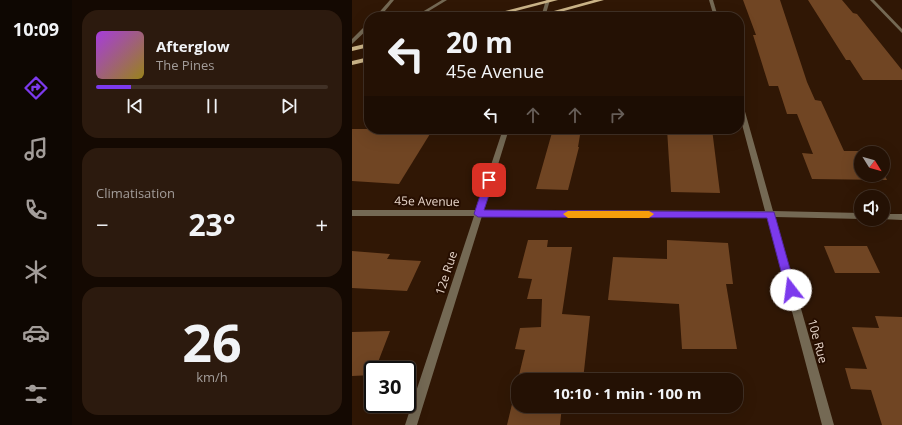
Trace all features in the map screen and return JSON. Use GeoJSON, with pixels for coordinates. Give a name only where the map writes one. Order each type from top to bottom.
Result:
{"type":"FeatureCollection","features":[{"type":"Feature","properties":{"kind":"main road"},"geometry":{"type":"LineString","coordinates":[[505,12],[555,0]]}},
{"type":"Feature","properties":{"kind":"main road"},"geometry":{"type":"LineString","coordinates":[[558,12],[602,0]]}},
{"type":"Feature","properties":{"kind":"main road"},"geometry":{"type":"LineString","coordinates":[[352,49],[364,46]]}},
{"type":"Feature","properties":{"kind":"main road"},"geometry":{"type":"LineString","coordinates":[[352,63],[364,60]]}},
{"type":"Feature","properties":{"kind":"street"},"geometry":{"type":"LineString","coordinates":[[381,12],[392,0]]}},
{"type":"Feature","properties":{"kind":"street"},"geometry":{"type":"LineString","coordinates":[[424,12],[444,0]]}},
{"type":"Feature","properties":{"kind":"street"},"geometry":{"type":"LineString","coordinates":[[711,0],[715,12]]}},
{"type":"Feature","properties":{"kind":"street"},"geometry":{"type":"LineString","coordinates":[[872,0],[902,32]]}},
{"type":"Feature","properties":{"kind":"street"},"geometry":{"type":"LineString","coordinates":[[544,12],[548,1]]}},
{"type":"Feature","properties":{"kind":"street"},"geometry":{"type":"LineString","coordinates":[[352,42],[364,30]]}},
{"type":"Feature","properties":{"kind":"street"},"geometry":{"type":"LineString","coordinates":[[352,35],[364,32]]}},
{"type":"Feature","properties":{"kind":"street","name":"10e Rue"},"geometry":{"type":"LineString","coordinates":[[744,119],[828,425]]}},
{"type":"Feature","properties":{"kind":"street","name":"12e Rue"},"geometry":{"type":"LineString","coordinates":[[411,425],[504,134]]}},
{"type":"Feature","properties":{"kind":"street","name":"45e Avenue"},"geometry":{"type":"LineString","coordinates":[[352,212],[478,214],[770,214],[854,216]]}},
{"type":"Feature","properties":{"kind":"street"},"geometry":{"type":"LineString","coordinates":[[890,217],[902,217]]}},
{"type":"Feature","properties":{"kind":"building"},"geometry":{"type":"Polygon","coordinates":[[[743,0],[780,0],[807,82],[815,100],[821,101],[844,151],[854,151],[854,180],[812,179],[802,153],[813,154],[797,114],[787,114],[778,86],[769,86],[753,35],[756,35],[743,0]]]}},
{"type":"Feature","properties":{"kind":"building"},"geometry":{"type":"Polygon","coordinates":[[[808,0],[842,0],[853,13],[857,14],[902,70],[902,80],[863,80],[850,60],[846,60],[808,0]]]}},
{"type":"Feature","properties":{"kind":"building"},"geometry":{"type":"Polygon","coordinates":[[[352,129],[364,129],[364,134],[430,134],[399,184],[352,181],[352,129]]]}},
{"type":"Feature","properties":{"kind":"building"},"geometry":{"type":"Polygon","coordinates":[[[552,134],[580,134],[579,147],[568,190],[536,189],[552,134]]]}},
{"type":"Feature","properties":{"kind":"building"},"geometry":{"type":"Polygon","coordinates":[[[667,134],[713,134],[720,193],[671,192],[667,134]]]}},
{"type":"Feature","properties":{"kind":"building"},"geometry":{"type":"Polygon","coordinates":[[[528,240],[548,240],[547,247],[572,247],[562,314],[590,316],[584,373],[519,373],[525,350],[515,349],[520,328],[541,327],[542,299],[527,299],[532,279],[518,278],[528,240]]]}},
{"type":"Feature","properties":{"kind":"building"},"geometry":{"type":"Polygon","coordinates":[[[667,240],[728,243],[733,284],[726,284],[737,349],[682,349],[679,304],[608,300],[613,257],[667,259],[667,240]]]}},
{"type":"Feature","properties":{"kind":"building"},"geometry":{"type":"Polygon","coordinates":[[[824,246],[867,246],[880,273],[835,273],[824,246]]]}},
{"type":"Feature","properties":{"kind":"building"},"geometry":{"type":"Polygon","coordinates":[[[352,251],[390,254],[387,259],[421,261],[407,291],[352,288],[352,251]]]}},
{"type":"Feature","properties":{"kind":"building"},"geometry":{"type":"Polygon","coordinates":[[[875,316],[902,317],[902,425],[882,425],[871,390],[851,389],[845,368],[867,369],[852,327],[879,328],[875,316]]]}},
{"type":"Feature","properties":{"kind":"building"},"geometry":{"type":"Polygon","coordinates":[[[390,331],[378,361],[364,361],[364,375],[352,376],[352,332],[390,331]]]}},
{"type":"Feature","properties":{"kind":"building"},"geometry":{"type":"Polygon","coordinates":[[[511,408],[511,413],[561,413],[560,425],[507,425],[511,408]]]}},
{"type":"Feature","properties":{"kind":"slow traffic"},"geometry":{"type":"LineString","coordinates":[[568,214],[649,214]]}},
{"type":"Feature","properties":{"kind":"route"},"geometry":{"type":"LineString","coordinates":[[489,180],[478,214],[770,214],[791,290]]}}]}
